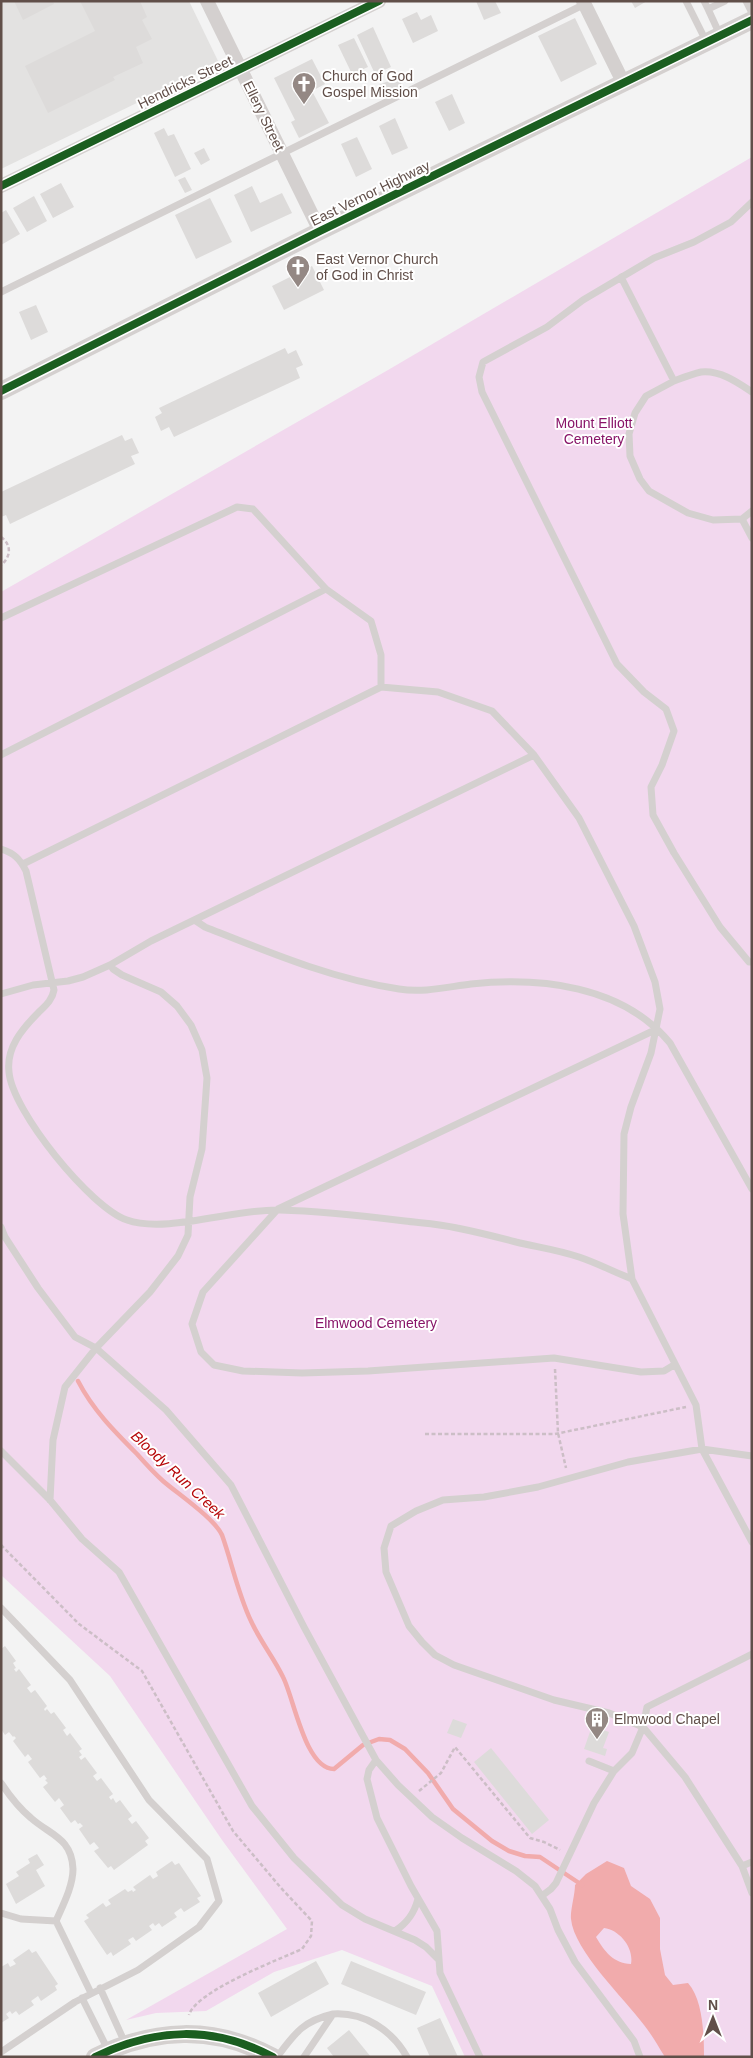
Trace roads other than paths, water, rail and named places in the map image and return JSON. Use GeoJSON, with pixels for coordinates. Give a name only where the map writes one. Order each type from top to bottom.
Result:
{"type":"FeatureCollection","features":[{"type":"Feature","properties":{"kind":"street","name":"Ellery Street"},"geometry":{"type":"LineString","coordinates":[[207,1],[320,231]]}},
{"type":"Feature","properties":{"kind":"street","name":"Hendricks Street"},"geometry":{"type":"LineString","coordinates":[[1,186],[379,1]]}},
{"type":"Feature","properties":{"kind":"street"},"geometry":{"type":"LineString","coordinates":[[584,3],[623,82]]}},
{"type":"Feature","properties":{"kind":"street","name":"East Vernor Highway"},"geometry":{"type":"LineString","coordinates":[[1,391],[320,231],[752,20]]}},
{"type":"Feature","properties":{"kind":"street"},"geometry":{"type":"LineString","coordinates":[[101,2054],[125,2043],[147,2037],[171,2034],[209,2035],[237,2041],[275,2057]]}},
{"type":"Feature","properties":{"kind":"lane"},"geometry":{"type":"LineString","coordinates":[[686,1],[713,38]]}},
{"type":"Feature","properties":{"kind":"lane"},"geometry":{"type":"LineString","coordinates":[[704,1],[708,9],[713,38]]}},
{"type":"Feature","properties":{"kind":"lane"},"geometry":{"type":"LineString","coordinates":[[708,9],[725,1]]}},
{"type":"Feature","properties":{"kind":"lane"},"geometry":{"type":"LineString","coordinates":[[746,1],[752,12]]}},
{"type":"Feature","properties":{"kind":"lane"},"geometry":{"type":"LineString","coordinates":[[1,292],[584,3]]}},
{"type":"Feature","properties":{"kind":"lane"},"geometry":{"type":"LineString","coordinates":[[752,202],[731,222],[694,242],[654,258],[583,300],[547,327],[483,362],[479,377],[482,392],[617,664],[644,692],[666,709],[674,731],[662,765],[651,787],[653,816],[720,927],[749,962],[752,962]]}},
{"type":"Feature","properties":{"kind":"lane"},"geometry":{"type":"LineString","coordinates":[[621,278],[674,380]]}},
{"type":"Feature","properties":{"kind":"lane"},"geometry":{"type":"LineString","coordinates":[[752,392],[737,382],[721,375],[701,372],[674,380],[646,396],[635,413],[629,434],[630,456],[640,479],[649,491],[688,513],[713,520],[742,519],[752,511]]}},
{"type":"Feature","properties":{"kind":"lane"},"geometry":{"type":"LineString","coordinates":[[1,618],[237,507],[252,509],[326,589],[371,621],[381,654],[382,687]]}},
{"type":"Feature","properties":{"kind":"lane"},"geometry":{"type":"LineString","coordinates":[[742,519],[752,538]]}},
{"type":"Feature","properties":{"kind":"lane"},"geometry":{"type":"LineString","coordinates":[[1,755],[326,589]]}},
{"type":"Feature","properties":{"kind":"lane"},"geometry":{"type":"LineString","coordinates":[[23,864],[382,687],[438,692],[492,711],[534,755],[579,818],[634,926],[658,991],[660,1010],[657,1029],[651,1053],[628,1114],[624,1134],[623,1214],[632,1279],[674,1365],[696,1405],[702,1449],[752,1542]]}},
{"type":"Feature","properties":{"kind":"lane"},"geometry":{"type":"LineString","coordinates":[[1,994],[33,985],[68,981],[83,977],[151,941],[196,921],[534,755]]}},
{"type":"Feature","properties":{"kind":"lane"},"geometry":{"type":"LineString","coordinates":[[1,849],[13,853],[23,864],[54,990],[51,1000],[20,1033],[11,1051],[9,1061],[10,1082],[21,1107],[63,1165],[100,1202],[118,1216],[140,1224],[278,1209],[377,1218],[456,1228],[578,1256],[632,1279]]}},
{"type":"Feature","properties":{"kind":"lane"},"geometry":{"type":"LineString","coordinates":[[196,921],[205,927],[290,960],[341,976],[402,990],[428,990],[498,982],[540,983],[573,987],[597,994],[618,1004],[657,1029],[677,1054],[752,1189]]}},
{"type":"Feature","properties":{"kind":"lane"},"geometry":{"type":"LineString","coordinates":[[50,1500],[53,1440],[65,1387],[96,1348],[165,1275],[182,1249],[188,1235],[190,1196],[202,1149],[207,1078],[202,1050],[188,1020],[169,998],[151,986],[118,972],[110,964]]}},
{"type":"Feature","properties":{"kind":"lane"},"geometry":{"type":"LineString","coordinates":[[657,1029],[278,1209],[203,1292],[192,1324],[201,1352],[214,1365],[243,1371],[302,1373],[368,1371],[554,1358],[641,1372],[664,1371],[674,1365]]}},
{"type":"Feature","properties":{"kind":"lane"},"geometry":{"type":"LineString","coordinates":[[1,1227],[38,1288],[75,1337],[96,1348],[166,1410],[231,1485],[376,1760],[420,1808],[462,1838],[531,1882],[542,1895],[570,1954],[634,2041],[640,2057]]}},
{"type":"Feature","properties":{"kind":"lane"},"geometry":{"type":"LineString","coordinates":[[752,1456],[702,1449],[628,1462],[538,1487],[484,1497],[443,1500],[416,1511],[391,1526],[384,1548],[386,1572],[409,1626],[435,1654],[454,1665],[554,1700],[609,1713],[643,1727],[686,1777],[742,1866],[752,1893]]}},
{"type":"Feature","properties":{"kind":"lane"},"geometry":{"type":"LineString","coordinates":[[1,1451],[50,1500],[82,1539],[119,1572],[252,1806],[294,1858],[342,1905],[366,1919],[426,1947],[438,1959]]}},
{"type":"Feature","properties":{"kind":"lane"},"geometry":{"type":"LineString","coordinates":[[1,1608],[70,1680],[149,1800],[207,1860],[219,1901],[198,1927],[138,1970],[82,1998],[1,2052]]}},
{"type":"Feature","properties":{"kind":"lane"},"geometry":{"type":"LineString","coordinates":[[542,1895],[551,1889],[556,1882],[594,1803],[614,1770],[632,1753],[643,1727],[647,1707],[752,1654]]}},
{"type":"Feature","properties":{"kind":"lane"},"geometry":{"type":"LineString","coordinates":[[376,1760],[369,1770],[367,1779],[377,1818],[437,1932],[440,1974],[480,2057]]}},
{"type":"Feature","properties":{"kind":"lane"},"geometry":{"type":"LineString","coordinates":[[589,1761],[614,1770]]}},
{"type":"Feature","properties":{"kind":"lane"},"geometry":{"type":"LineString","coordinates":[[2,1787],[31,1818],[62,1839],[69,1850],[73,1870],[56,1921],[91,1993]]}},
{"type":"Feature","properties":{"kind":"lane"},"geometry":{"type":"LineString","coordinates":[[742,1866],[752,1862]]}},
{"type":"Feature","properties":{"kind":"lane"},"geometry":{"type":"LineString","coordinates":[[395,1931],[410,1918],[418,1899]]}},
{"type":"Feature","properties":{"kind":"lane"},"geometry":{"type":"LineString","coordinates":[[1,1913],[22,1919],[56,1921]]}},
{"type":"Feature","properties":{"kind":"lane"},"geometry":{"type":"LineString","coordinates":[[100,1988],[125,2043]]}},
{"type":"Feature","properties":{"kind":"lane"},"geometry":{"type":"LineString","coordinates":[[82,1998],[101,2054]]}},
{"type":"Feature","properties":{"kind":"lane"},"geometry":{"type":"LineString","coordinates":[[304,2057],[333,2014]]}},
{"type":"Feature","properties":{"kind":"lane"},"geometry":{"type":"LineString","coordinates":[[275,2057],[301,2027],[317,2018],[333,2014],[348,2014],[373,2023],[393,2038],[407,2057]]}},
{"type":"Feature","properties":{"kind":"waterway","name":"Bloody Run Creek"},"geometry":{"type":"LineString","coordinates":[[78,1381],[97,1411],[120,1437],[160,1478],[204,1514],[222,1535],[246,1611],[283,1677],[302,1731],[315,1758],[324,1766],[334,1769],[363,1745],[379,1739],[390,1740],[405,1749],[428,1773],[453,1809],[492,1841],[509,1851],[525,1856],[540,1857],[582,1885]]}},
{"type":"Feature","properties":{"kind":"place","name":"Church of God Gospel Mission"},"geometry":{"type":"Point","coordinates":[304,105]}},
{"type":"Feature","properties":{"kind":"place","name":"East Vernor Church of God in Christ"},"geometry":{"type":"Point","coordinates":[298,288]}},
{"type":"Feature","properties":{"kind":"place","name":"Elmwood Chapel"},"geometry":{"type":"Point","coordinates":[597,1740]}},
{"type":"Feature","properties":{"kind":"park label","name":"Mount Elliott Cemetery"},"geometry":{"type":"Point","coordinates":[594,432]}},
{"type":"Feature","properties":{"kind":"park label","name":"Elmwood Cemetery"},"geometry":{"type":"Point","coordinates":[376,1323]}}]}
